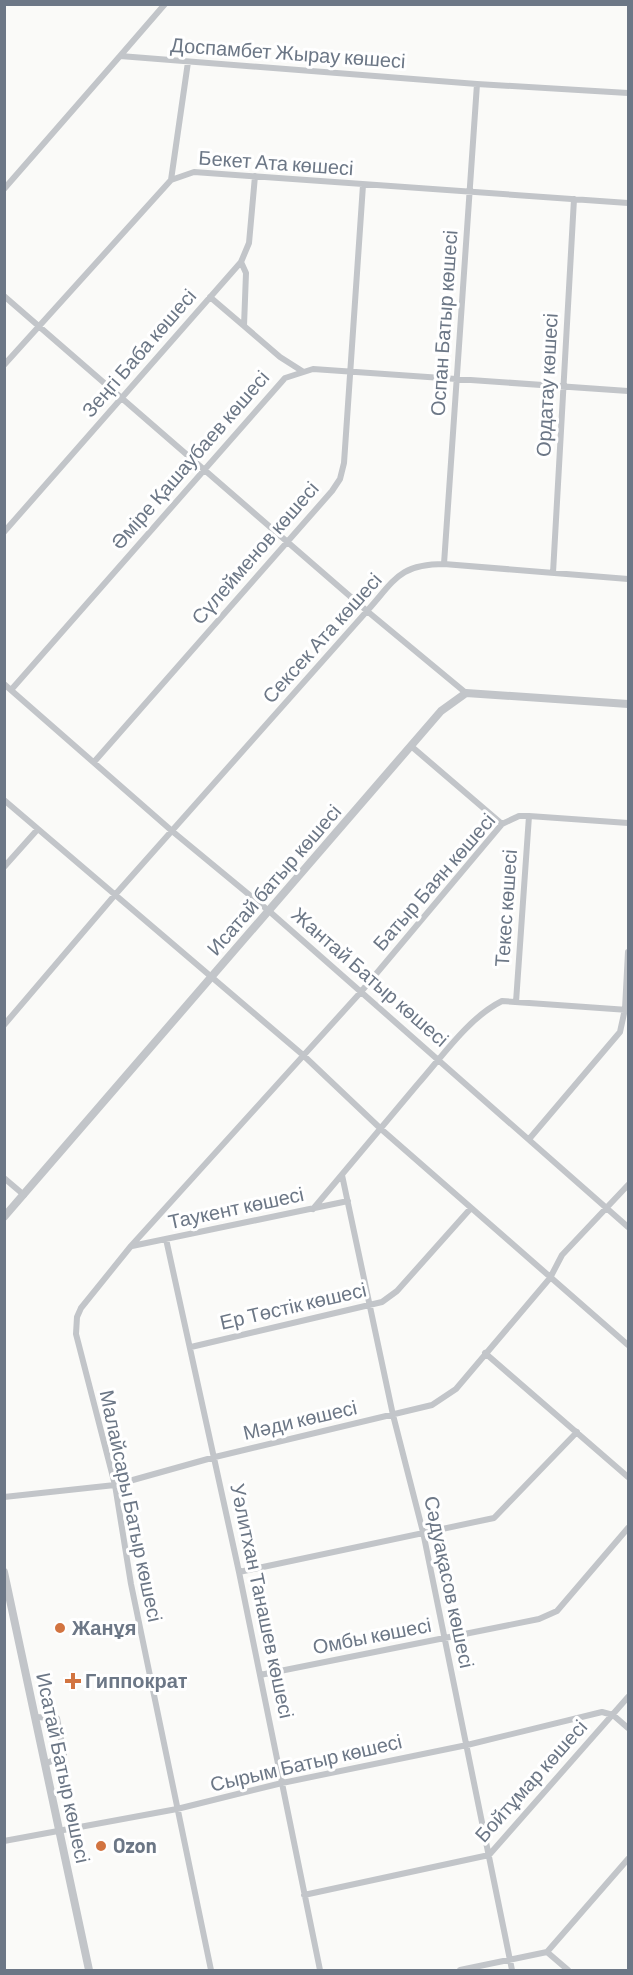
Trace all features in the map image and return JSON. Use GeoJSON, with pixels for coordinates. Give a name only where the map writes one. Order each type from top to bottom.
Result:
{"type":"FeatureCollection","features":[{"type":"Feature","properties":{"kind":"street"},"geometry":{"type":"LineString","coordinates":[[4,189],[165,4]]}},
{"type":"Feature","properties":{"kind":"street","name":"Доспамбет Жырау көшесі"},"geometry":{"type":"LineString","coordinates":[[120,56],[477,84],[628,93]]}},
{"type":"Feature","properties":{"kind":"street"},"geometry":{"type":"LineString","coordinates":[[171,180],[188,62]]}},
{"type":"Feature","properties":{"kind":"street","name":"Оспан Батыр көшесі"},"geometry":{"type":"LineString","coordinates":[[444,564],[477,84]]}},
{"type":"Feature","properties":{"kind":"street","name":"Бекет Ата көшесі"},"geometry":{"type":"LineString","coordinates":[[4,365],[171,180],[194,172],[628,203]]}},
{"type":"Feature","properties":{"kind":"street","name":"Зеңгі Баба көшесі"},"geometry":{"type":"LineString","coordinates":[[4,532],[241,262],[249,243],[255,176]]}},
{"type":"Feature","properties":{"kind":"street","name":"Сүлейменов көшесі"},"geometry":{"type":"LineString","coordinates":[[94,762],[332,491],[340,479],[344,463],[363,185]]}},
{"type":"Feature","properties":{"kind":"street","name":"Ордатау көшесі"},"geometry":{"type":"LineString","coordinates":[[553,573],[574,199]]}},
{"type":"Feature","properties":{"kind":"street"},"geometry":{"type":"LineString","coordinates":[[241,262],[246,273],[244,326]]}},
{"type":"Feature","properties":{"kind":"street"},"geometry":{"type":"LineString","coordinates":[[4,296],[367,611],[466,693],[628,704]]}},
{"type":"Feature","properties":{"kind":"street"},"geometry":{"type":"LineString","coordinates":[[210,297],[302,371],[350,371],[628,391]]}},
{"type":"Feature","properties":{"kind":"street","name":"Әміре Қашаубаев көшесі"},"geometry":{"type":"LineString","coordinates":[[11,690],[285,378],[302,371]]}},
{"type":"Feature","properties":{"kind":"street","name":"Сексек Ата көшесі"},"geometry":{"type":"LineString","coordinates":[[4,1025],[114,896],[367,611],[409,568],[420,564],[444,564],[628,579]]}},
{"type":"Feature","properties":{"kind":"street","name":"Жантай Батыр көшесі"},"geometry":{"type":"LineString","coordinates":[[4,684],[172,831],[269,910],[360,993],[530,1138],[628,1227]]}},
{"type":"Feature","properties":{"kind":"street","name":"Исатай батыр көшесі"},"geometry":{"type":"LineString","coordinates":[[4,1217],[441,711],[466,693]]}},
{"type":"Feature","properties":{"kind":"street"},"geometry":{"type":"LineString","coordinates":[[411,746],[502,824]]}},
{"type":"Feature","properties":{"kind":"street"},"geometry":{"type":"LineString","coordinates":[[4,800],[303,1055],[381,1129],[628,1345]]}},
{"type":"Feature","properties":{"kind":"street","name":"Батыр Баян көшесі"},"geometry":{"type":"LineString","coordinates":[[303,1055],[360,993],[502,824],[519,816],[628,823]]}},
{"type":"Feature","properties":{"kind":"street","name":"Текес көшесі"},"geometry":{"type":"LineString","coordinates":[[516,1002],[529,816]]}},
{"type":"Feature","properties":{"kind":"street"},"geometry":{"type":"LineString","coordinates":[[4,867],[37,830]]}},
{"type":"Feature","properties":{"kind":"street"},"geometry":{"type":"LineString","coordinates":[[530,1138],[620,1032],[627,1010],[628,952]]}},
{"type":"Feature","properties":{"kind":"street"},"geometry":{"type":"LineString","coordinates":[[313,1209],[439,1060],[482,1013],[502,1001],[627,1010]]}},
{"type":"Feature","properties":{"kind":"street","name":"Малайсары Батыр көшесі"},"geometry":{"type":"LineString","coordinates":[[211,1971],[131,1584],[115,1485],[76,1326],[81,1308],[131,1246],[303,1055]]}},
{"type":"Feature","properties":{"kind":"street","name":"Сәдуақасов көшесі"},"geometry":{"type":"LineString","coordinates":[[342,1175],[393,1415],[423,1532],[512,1971]]}},
{"type":"Feature","properties":{"kind":"street"},"geometry":{"type":"LineString","coordinates":[[4,1179],[24,1196]]}},
{"type":"Feature","properties":{"kind":"street","name":"Мәди көшесі"},"geometry":{"type":"LineString","coordinates":[[4,1497],[115,1485],[215,1457],[432,1405],[456,1389],[550,1278],[562,1255],[628,1185]]}},
{"type":"Feature","properties":{"kind":"street","name":"Таукент көшесі"},"geometry":{"type":"LineString","coordinates":[[131,1246],[348,1201]]}},
{"type":"Feature","properties":{"kind":"street","name":"Ер Төстік көшесі"},"geometry":{"type":"LineString","coordinates":[[191,1347],[382,1302],[397,1291],[471,1208]]}},
{"type":"Feature","properties":{"kind":"street","name":"Уәлитхан Танашев көшесі"},"geometry":{"type":"LineString","coordinates":[[166,1239],[215,1457],[320,1971]]}},
{"type":"Feature","properties":{"kind":"street"},"geometry":{"type":"LineString","coordinates":[[485,1353],[628,1477]]}},
{"type":"Feature","properties":{"kind":"street"},"geometry":{"type":"LineString","coordinates":[[239,1572],[494,1518],[577,1432]]}},
{"type":"Feature","properties":{"kind":"street","name":"Омбы көшесі"},"geometry":{"type":"LineString","coordinates":[[260,1675],[539,1619],[557,1611],[628,1527]]}},
{"type":"Feature","properties":{"kind":"street","name":"Исатай Батыр көшесі"},"geometry":{"type":"LineString","coordinates":[[4,1572],[89,1971]]}},
{"type":"Feature","properties":{"kind":"street","name":"Бойтұмар көшесі"},"geometry":{"type":"LineString","coordinates":[[304,1895],[489,1855],[628,1697]]}},
{"type":"Feature","properties":{"kind":"street","name":"Сырым Батыр көшесі"},"geometry":{"type":"LineString","coordinates":[[4,1841],[177,1809],[282,1783],[602,1712],[613,1715]]}},
{"type":"Feature","properties":{"kind":"street"},"geometry":{"type":"LineString","coordinates":[[613,1715],[628,1728]]}},
{"type":"Feature","properties":{"kind":"street"},"geometry":{"type":"LineString","coordinates":[[35,1717],[57,1718],[64,1755],[45,1764]]}},
{"type":"Feature","properties":{"kind":"street"},"geometry":{"type":"LineString","coordinates":[[460,1971],[547,1952],[628,1859]]}},
{"type":"Feature","properties":{"kind":"street"},"geometry":{"type":"LineString","coordinates":[[547,1952],[568,1971]]}},
{"type":"Feature","properties":{"kind":"place","name":"Жанұя"},"geometry":{"type":"Point","coordinates":[60,1628]}},
{"type":"Feature","properties":{"kind":"place","name":"Гиппократ"},"geometry":{"type":"Point","coordinates":[73,1681]}},
{"type":"Feature","properties":{"kind":"place","name":"Ozon"},"geometry":{"type":"Point","coordinates":[101,1846]}}]}
